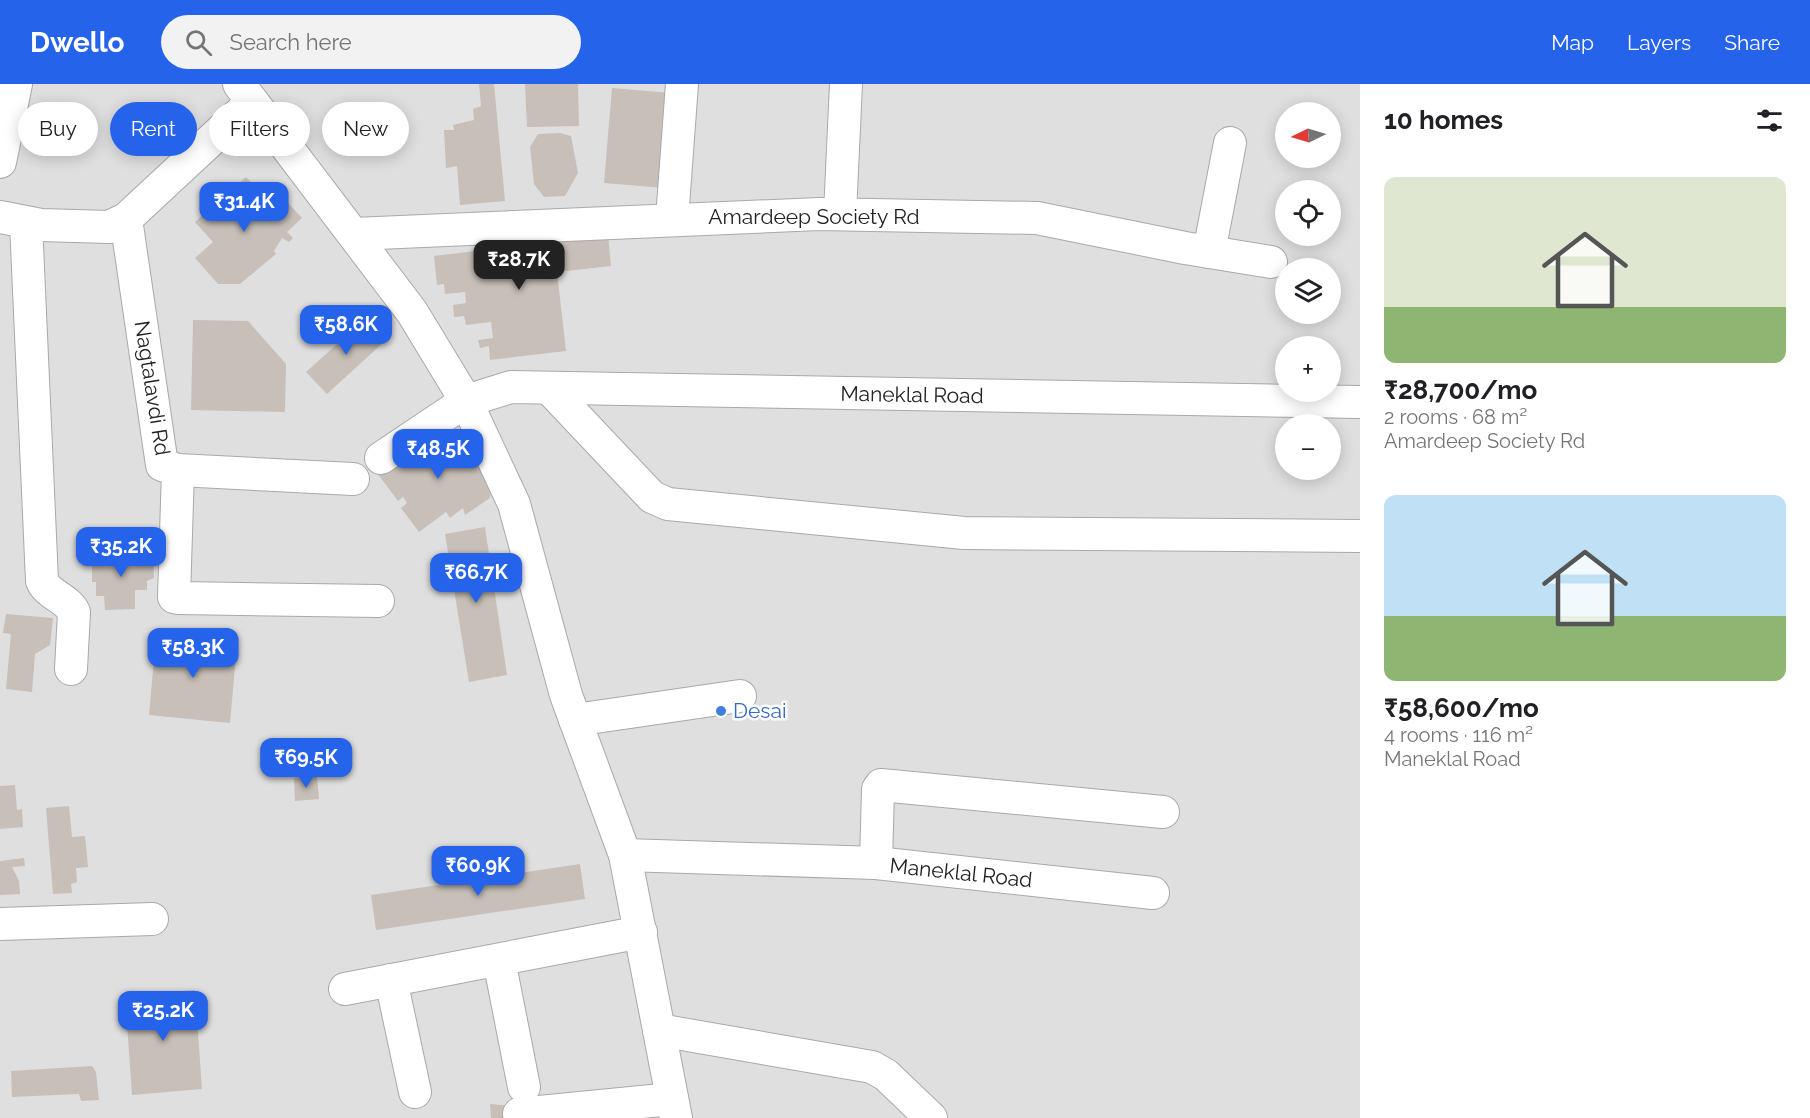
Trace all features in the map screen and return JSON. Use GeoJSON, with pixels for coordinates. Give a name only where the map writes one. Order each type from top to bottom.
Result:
{"type":"FeatureCollection","features":[{"type":"Feature","properties":{"kind":"street"},"geometry":{"type":"LineString","coordinates":[[0,162],[16,84]]}},
{"type":"Feature","properties":{"kind":"street"},"geometry":{"type":"LineString","coordinates":[[672,219],[682,84]]}},
{"type":"Feature","properties":{"kind":"street"},"geometry":{"type":"LineString","coordinates":[[840,214],[846,84]]}},
{"type":"Feature","properties":{"kind":"street"},"geometry":{"type":"LineString","coordinates":[[70,669],[74,612],[71,606],[45,588],[42,581],[13,220],[41,225],[109,227],[126,219],[245,93],[412,312],[466,401],[514,504],[566,695],[625,855],[674,1108],[522,1101],[499,960]]}},
{"type":"Feature","properties":{"kind":"street"},"geometry":{"type":"LineString","coordinates":[[1209,252],[1230,143]]}},
{"type":"Feature","properties":{"kind":"street","name":"Amardeep Society Rd"},"geometry":{"type":"LineString","coordinates":[[354,234],[672,219],[840,214],[1037,218],[1271,262]]}},
{"type":"Feature","properties":{"kind":"street","name":"Nagtalavdi Rd"},"geometry":{"type":"LineString","coordinates":[[126,219],[162,465],[178,470],[174,597],[378,601]]}},
{"type":"Feature","properties":{"kind":"street","name":"Maneklal Road"},"geometry":{"type":"LineString","coordinates":[[381,458],[466,401],[511,387],[1360,402]]}},
{"type":"Feature","properties":{"kind":"street"},"geometry":{"type":"LineString","coordinates":[[549,388],[652,497],[668,504],[964,533],[1360,536]]}},
{"type":"Feature","properties":{"kind":"street"},"geometry":{"type":"LineString","coordinates":[[178,470],[354,479]]}},
{"type":"Feature","properties":{"kind":"street"},"geometry":{"type":"LineString","coordinates":[[575,720],[740,696]]}},
{"type":"Feature","properties":{"kind":"street"},"geometry":{"type":"LineString","coordinates":[[876,863],[878,789],[881,784],[1163,812]]}},
{"type":"Feature","properties":{"kind":"street","name":"Maneklal Road"},"geometry":{"type":"LineString","coordinates":[[625,855],[876,863],[1153,893]]}},
{"type":"Feature","properties":{"kind":"street"},"geometry":{"type":"LineString","coordinates":[[0,924],[153,919]]}},
{"type":"Feature","properties":{"kind":"street"},"geometry":{"type":"LineString","coordinates":[[345,989],[641,932]]}},
{"type":"Feature","properties":{"kind":"street"},"geometry":{"type":"LineString","coordinates":[[391,980],[415,1092]]}},
{"type":"Feature","properties":{"kind":"street"},"geometry":{"type":"LineString","coordinates":[[659,1030],[872,1068],[886,1075],[903,1104],[931,1118]]}},
{"type":"Feature","properties":{"kind":"shaded area"},"geometry":{"type":"Polygon","coordinates":[[[0,84],[1360,84],[1360,1118],[0,1118],[0,84]]]}},
{"type":"Feature","properties":{"kind":"building"},"geometry":{"type":"Polygon","coordinates":[[[479,84],[494,84],[505,201],[460,205],[457,166],[446,168],[444,130],[454,130],[453,125],[474,120],[473,109],[481,106],[479,84]]]}},
{"type":"Feature","properties":{"kind":"building"},"geometry":{"type":"Polygon","coordinates":[[[525,84],[578,84],[579,126],[527,127],[525,84]]]}},
{"type":"Feature","properties":{"kind":"building"},"geometry":{"type":"Polygon","coordinates":[[[612,88],[671,93],[664,188],[604,183],[612,88]]]}},
{"type":"Feature","properties":{"kind":"building"},"geometry":{"type":"Polygon","coordinates":[[[560,133],[571,136],[578,173],[565,196],[544,197],[534,184],[530,147],[538,134],[560,133]]]}},
{"type":"Feature","properties":{"kind":"building"},"geometry":{"type":"Polygon","coordinates":[[[246,177],[268,201],[278,192],[302,218],[287,232],[293,238],[289,242],[282,238],[274,251],[276,254],[240,284],[218,284],[195,258],[213,242],[195,222],[246,177]]]}},
{"type":"Feature","properties":{"kind":"building"},"geometry":{"type":"Polygon","coordinates":[[[608,235],[611,266],[557,272],[566,351],[490,360],[489,346],[480,348],[478,340],[493,338],[491,322],[466,325],[464,316],[454,317],[453,305],[466,303],[465,292],[445,294],[444,284],[437,285],[434,256],[608,235]]]}},
{"type":"Feature","properties":{"kind":"building"},"geometry":{"type":"Polygon","coordinates":[[[366,318],[386,340],[327,394],[306,372],[366,318]]]}},
{"type":"Feature","properties":{"kind":"building"},"geometry":{"type":"Polygon","coordinates":[[[193,320],[248,321],[286,364],[285,412],[191,410],[193,320]]]}},
{"type":"Feature","properties":{"kind":"building"},"geometry":{"type":"Polygon","coordinates":[[[452,429],[462,431],[477,453],[471,458],[492,487],[490,498],[465,515],[463,508],[450,518],[446,512],[419,532],[401,508],[407,503],[403,497],[398,501],[377,473],[411,448],[416,455],[452,429]]]}},
{"type":"Feature","properties":{"kind":"building"},"geometry":{"type":"Polygon","coordinates":[[[485,527],[507,675],[469,682],[445,534],[485,527]]]}},
{"type":"Feature","properties":{"kind":"building"},"geometry":{"type":"Polygon","coordinates":[[[153,553],[154,578],[147,581],[147,590],[135,590],[135,609],[105,610],[104,596],[96,596],[96,582],[92,582],[92,554],[153,553]]]}},
{"type":"Feature","properties":{"kind":"building"},"geometry":{"type":"Polygon","coordinates":[[[6,614],[53,618],[50,645],[35,654],[32,692],[6,689],[11,634],[3,633],[6,614]]]}},
{"type":"Feature","properties":{"kind":"building"},"geometry":{"type":"Polygon","coordinates":[[[156,636],[237,644],[230,723],[149,715],[156,636]]]}},
{"type":"Feature","properties":{"kind":"building"},"geometry":{"type":"Polygon","coordinates":[[[317,777],[319,799],[295,801],[294,778],[317,777]]]}},
{"type":"Feature","properties":{"kind":"building"},"geometry":{"type":"Polygon","coordinates":[[[15,785],[17,810],[22,809],[23,827],[0,829],[0,786],[15,785]]]}},
{"type":"Feature","properties":{"kind":"building"},"geometry":{"type":"Polygon","coordinates":[[[69,806],[72,837],[85,836],[88,867],[76,868],[77,882],[71,884],[72,893],[53,894],[46,808],[69,806]]]}},
{"type":"Feature","properties":{"kind":"building"},"geometry":{"type":"Polygon","coordinates":[[[24,858],[25,866],[12,867],[19,881],[20,894],[0,895],[0,861],[24,858]]]}},
{"type":"Feature","properties":{"kind":"building"},"geometry":{"type":"Polygon","coordinates":[[[580,864],[585,899],[376,930],[371,895],[580,864]]]}},
{"type":"Feature","properties":{"kind":"building"},"geometry":{"type":"Polygon","coordinates":[[[195,990],[202,1089],[132,1095],[125,995],[195,990]]]}},
{"type":"Feature","properties":{"kind":"building"},"geometry":{"type":"Polygon","coordinates":[[[92,1066],[96,1072],[99,1100],[81,1101],[79,1094],[12,1097],[11,1071],[92,1066]]]}},
{"type":"Feature","properties":{"kind":"building"},"geometry":{"type":"Polygon","coordinates":[[[490,1104],[525,1107],[526,1118],[491,1118],[490,1104]]]}},
{"type":"Feature","properties":{"kind":"place","name":"Desai"},"geometry":{"type":"Point","coordinates":[721,711]}}]}
